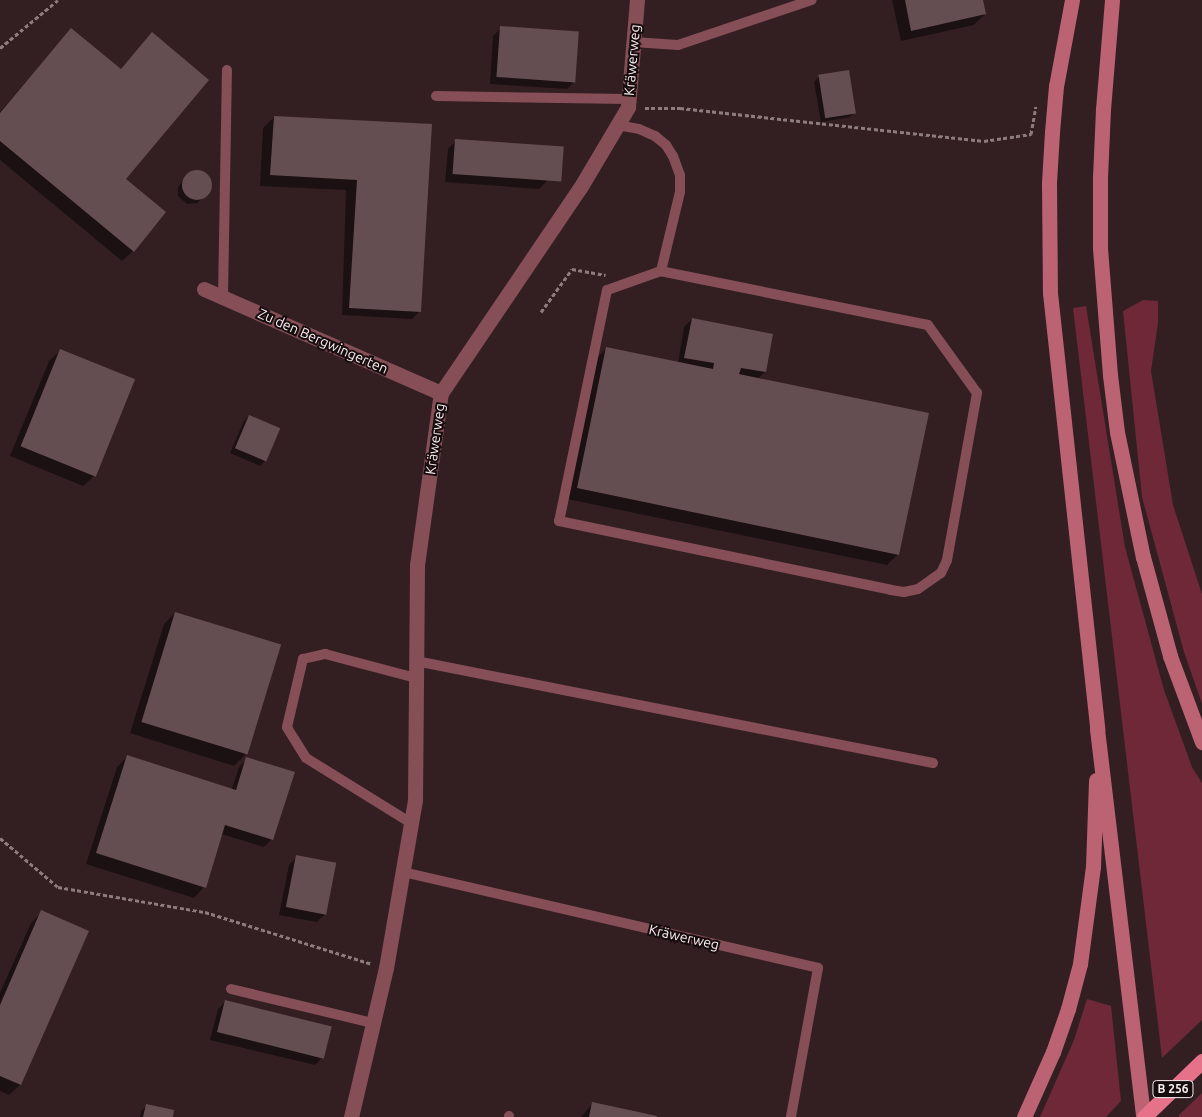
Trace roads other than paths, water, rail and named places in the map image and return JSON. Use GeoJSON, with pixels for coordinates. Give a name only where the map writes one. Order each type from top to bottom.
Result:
{"type":"FeatureCollection","features":[{"type":"Feature","properties":{"kind":"main road"},"geometry":{"type":"LineString","coordinates":[[1072,0],[1056,86],[1052,132],[1049,183],[1050,293],[1097,729],[1144,1117]]}},
{"type":"Feature","properties":{"kind":"main road"},"geometry":{"type":"LineString","coordinates":[[1112,0],[1102,109],[1100,177],[1100,248],[1110,375],[1117,432],[1143,557],[1170,656],[1202,742]]}},
{"type":"Feature","properties":{"kind":"main road"},"geometry":{"type":"LineString","coordinates":[[1024,1117],[1053,1052],[1068,1009],[1080,964],[1093,867],[1097,729]]}},
{"type":"Feature","properties":{"kind":"main road","name":"B 256"},"geometry":{"type":"LineString","coordinates":[[1144,1117],[1202,1062]]}},
{"type":"Feature","properties":{"kind":"street","name":"Kräwerweg"},"geometry":{"type":"LineString","coordinates":[[351,1117],[386,968],[415,800],[417,565],[441,393],[580,188],[628,103],[637,0]]}},
{"type":"Feature","properties":{"kind":"street","name":"Zu den Bergwingerten"},"geometry":{"type":"LineString","coordinates":[[204,289],[441,393]]}},
{"type":"Feature","properties":{"kind":"lane"},"geometry":{"type":"LineString","coordinates":[[633,42],[678,45],[812,0]]}},
{"type":"Feature","properties":{"kind":"lane"},"geometry":{"type":"LineString","coordinates":[[223,298],[227,70]]}},
{"type":"Feature","properties":{"kind":"lane"},"geometry":{"type":"LineString","coordinates":[[436,96],[628,103]]}},
{"type":"Feature","properties":{"kind":"lane"},"geometry":{"type":"LineString","coordinates":[[617,125],[640,129],[656,136],[674,156],[680,175],[680,192],[675,219],[661,271]]}},
{"type":"Feature","properties":{"kind":"lane"},"geometry":{"type":"LineString","coordinates":[[661,271],[928,325],[977,393],[947,560],[941,573],[918,589],[904,592],[559,521],[607,290],[661,271]]}},
{"type":"Feature","properties":{"kind":"lane"},"geometry":{"type":"LineString","coordinates":[[411,823],[306,758],[287,727],[303,659],[325,654],[416,678]]}},
{"type":"Feature","properties":{"kind":"lane"},"geometry":{"type":"LineString","coordinates":[[416,661],[933,763]]}},
{"type":"Feature","properties":{"kind":"lane","name":"Kräwerweg"},"geometry":{"type":"LineString","coordinates":[[402,872],[818,968],[791,1117]]}},
{"type":"Feature","properties":{"kind":"lane"},"geometry":{"type":"LineString","coordinates":[[232,989],[373,1023]]}}]}
